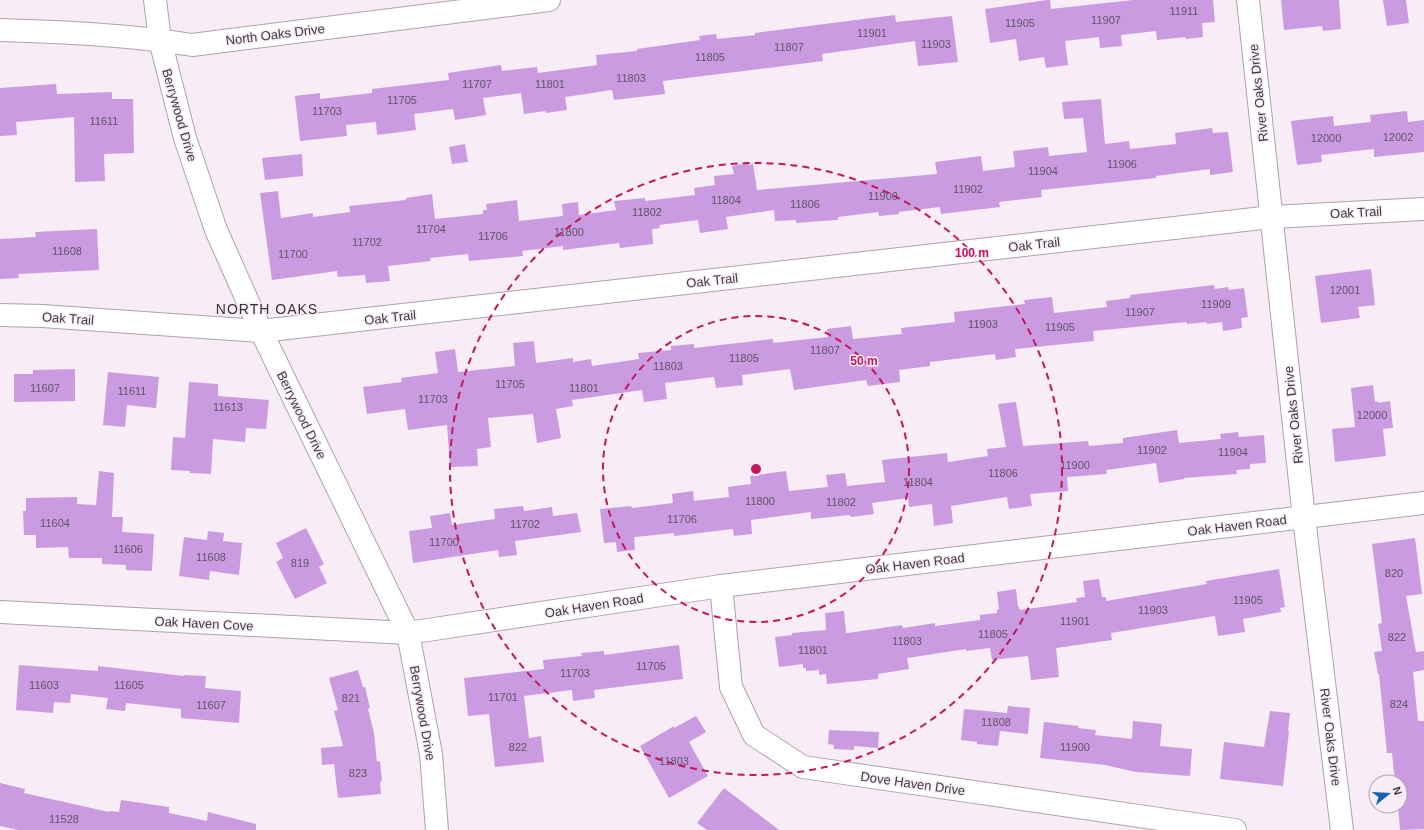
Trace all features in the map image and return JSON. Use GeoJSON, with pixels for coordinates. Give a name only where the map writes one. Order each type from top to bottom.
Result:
{"type":"FeatureCollection","features":[{"type":"Feature","properties":{"kind":"street","name":"Berrywood Drive"},"geometry":{"type":"LineString","coordinates":[[155,0],[160,40],[185,138],[216,230],[261,332],[408,633],[431,754],[437,830]]}},
{"type":"Feature","properties":{"kind":"street","name":"North Oaks Drive"},"geometry":{"type":"LineString","coordinates":[[0,30],[37,31],[160,40],[192,45],[549,0]]}},
{"type":"Feature","properties":{"kind":"street","name":"River Oaks Drive"},"geometry":{"type":"LineString","coordinates":[[1248,0],[1304,518],[1342,830]]}},
{"type":"Feature","properties":{"kind":"street","name":"Oak Trail"},"geometry":{"type":"LineString","coordinates":[[0,315],[42,316],[261,332],[1272,217],[1424,208]]}},
{"type":"Feature","properties":{"kind":"street","name":"Oak Haven Road"},"geometry":{"type":"LineString","coordinates":[[408,633],[721,586],[1424,503]]}},
{"type":"Feature","properties":{"kind":"street","name":"Dove Haven Drive"},"geometry":{"type":"LineString","coordinates":[[721,586],[730,686],[754,735],[803,767],[1235,830]]}},
{"type":"Feature","properties":{"kind":"street","name":"Oak Haven Cove"},"geometry":{"type":"LineString","coordinates":[[0,612],[408,633]]}},
{"type":"Feature","properties":{"kind":"building"},"geometry":{"type":"Polygon","coordinates":[[[1050,0],[1051,9],[1133,0],[1213,0],[1215,22],[1202,23],[1203,37],[1157,40],[1156,31],[1121,35],[1122,46],[1100,48],[1099,37],[1065,41],[1068,65],[1046,68],[1044,57],[1019,61],[1016,39],[990,43],[985,9],[1050,0]]]}},
{"type":"Feature","properties":{"kind":"building"},"geometry":{"type":"Polygon","coordinates":[[[1281,0],[1339,0],[1341,29],[1323,31],[1322,26],[1284,30],[1281,0]]]}},
{"type":"Feature","properties":{"kind":"building"},"geometry":{"type":"Polygon","coordinates":[[[1383,0],[1406,0],[1409,23],[1387,26],[1383,0]]]}},
{"type":"Feature","properties":{"kind":"building"},"geometry":{"type":"Polygon","coordinates":[[[895,15],[896,22],[952,16],[958,62],[918,66],[915,41],[822,54],[823,61],[663,81],[665,94],[614,100],[612,90],[565,97],[567,110],[546,113],[545,111],[524,114],[521,93],[483,98],[486,115],[455,120],[453,109],[414,114],[416,130],[377,135],[376,122],[346,125],[347,136],[300,141],[295,96],[320,93],[320,99],[372,93],[372,89],[449,80],[448,73],[501,65],[502,71],[537,67],[538,73],[597,65],[596,55],[637,51],[637,49],[700,40],[699,36],[716,34],[717,39],[755,35],[755,33],[895,15]]]}},
{"type":"Feature","properties":{"kind":"building"},"geometry":{"type":"Polygon","coordinates":[[[56,84],[57,94],[112,92],[112,99],[133,99],[134,153],[104,154],[105,181],[75,182],[74,117],[16,122],[17,135],[0,136],[0,88],[56,84]]]}},
{"type":"Feature","properties":{"kind":"building"},"geometry":{"type":"Polygon","coordinates":[[[1101,99],[1105,144],[1129,141],[1130,149],[1176,144],[1175,133],[1212,128],[1213,133],[1228,132],[1233,172],[1210,175],[1210,169],[1156,176],[1156,178],[1041,190],[1042,197],[999,202],[1000,207],[941,214],[940,207],[899,212],[899,214],[879,216],[878,212],[838,217],[838,220],[796,223],[796,220],[775,221],[774,210],[726,217],[728,229],[700,233],[698,220],[659,225],[660,228],[652,229],[653,244],[620,248],[619,243],[563,250],[563,246],[522,251],[523,256],[469,261],[468,254],[430,258],[431,261],[388,266],[390,281],[366,283],[365,275],[338,277],[337,271],[272,280],[260,193],[278,191],[281,218],[313,213],[313,217],[350,212],[349,206],[406,200],[406,198],[432,194],[435,219],[483,214],[483,210],[487,210],[486,204],[517,200],[519,221],[563,216],[562,204],[578,202],[579,215],[616,210],[614,201],[645,198],[645,201],[695,195],[694,188],[715,185],[714,176],[734,174],[732,166],[749,163],[749,165],[753,164],[757,190],[937,174],[935,162],[981,156],[983,171],[1015,167],[1013,151],[1048,147],[1049,156],[1087,152],[1083,118],[1064,119],[1062,102],[1101,99]]]}},
{"type":"Feature","properties":{"kind":"building"},"geometry":{"type":"Polygon","coordinates":[[[1407,111],[1408,122],[1424,120],[1424,152],[1374,157],[1374,149],[1321,155],[1322,162],[1297,165],[1291,121],[1333,116],[1334,126],[1371,122],[1370,115],[1407,111]]]}},
{"type":"Feature","properties":{"kind":"building"},"geometry":{"type":"Polygon","coordinates":[[[465,144],[468,162],[452,164],[449,147],[465,144]]]}},
{"type":"Feature","properties":{"kind":"building"},"geometry":{"type":"Polygon","coordinates":[[[302,154],[303,176],[265,180],[262,158],[302,154]]]}},
{"type":"Feature","properties":{"kind":"building"},"geometry":{"type":"Polygon","coordinates":[[[97,229],[99,270],[18,274],[19,278],[0,279],[0,239],[36,237],[35,232],[97,229]]]}},
{"type":"Feature","properties":{"kind":"building"},"geometry":{"type":"Polygon","coordinates":[[[1371,269],[1375,305],[1358,307],[1360,318],[1321,323],[1315,276],[1371,269]]]}},
{"type":"Feature","properties":{"kind":"building"},"geometry":{"type":"Polygon","coordinates":[[[1214,285],[1215,289],[1228,287],[1229,290],[1244,288],[1248,317],[1241,318],[1242,328],[1223,331],[1222,322],[1187,324],[1187,322],[1093,331],[1094,341],[1015,349],[1016,357],[996,360],[995,354],[930,362],[930,366],[899,370],[900,382],[868,386],[866,380],[794,390],[790,369],[742,375],[743,385],[716,388],[714,377],[665,383],[667,399],[644,402],[642,390],[572,400],[573,406],[556,409],[561,438],[537,443],[533,414],[488,418],[491,447],[477,449],[478,466],[450,467],[447,425],[408,430],[405,409],[367,414],[363,387],[402,382],[401,378],[438,373],[435,352],[455,349],[458,372],[515,366],[513,343],[534,341],[536,363],[573,358],[573,362],[591,359],[592,366],[639,359],[638,353],[671,350],[671,346],[694,344],[694,348],[773,339],[773,343],[828,337],[827,329],[851,326],[853,339],[902,334],[901,328],[955,322],[954,312],[1025,304],[1024,300],[1052,297],[1054,313],[1107,307],[1106,301],[1130,298],[1130,295],[1214,285]]]}},
{"type":"Feature","properties":{"kind":"building"},"geometry":{"type":"Polygon","coordinates":[[[75,369],[75,401],[14,402],[14,374],[33,374],[33,370],[75,369]]]}},
{"type":"Feature","properties":{"kind":"building"},"geometry":{"type":"Polygon","coordinates":[[[108,372],[159,377],[156,408],[127,405],[125,427],[103,425],[108,372]]]}},
{"type":"Feature","properties":{"kind":"building"},"geometry":{"type":"Polygon","coordinates":[[[189,382],[218,384],[218,396],[269,400],[266,429],[246,428],[245,442],[213,439],[211,474],[171,470],[173,437],[185,438],[189,382]]]}},
{"type":"Feature","properties":{"kind":"building"},"geometry":{"type":"Polygon","coordinates":[[[1373,385],[1375,402],[1390,401],[1393,428],[1383,429],[1386,456],[1335,462],[1332,429],[1355,427],[1351,388],[1373,385]]]}},
{"type":"Feature","properties":{"kind":"building"},"geometry":{"type":"Polygon","coordinates":[[[1016,402],[1023,446],[1088,441],[1089,446],[1123,443],[1123,438],[1177,430],[1179,443],[1221,439],[1220,434],[1238,432],[1239,437],[1264,435],[1266,463],[1250,464],[1250,469],[1236,470],[1237,474],[1184,478],[1159,483],[1156,463],[1106,470],[1107,474],[1067,477],[1068,491],[1030,494],[1032,506],[1009,509],[1007,497],[951,506],[953,523],[934,526],[932,504],[909,507],[908,498],[872,503],[874,514],[811,519],[811,512],[751,520],[752,534],[734,536],[733,529],[674,536],[674,533],[635,537],[635,550],[617,552],[616,542],[604,543],[600,509],[631,506],[632,508],[673,503],[672,494],[693,491],[694,501],[729,497],[728,487],[751,484],[750,476],[786,471],[789,491],[828,487],[826,475],[845,473],[847,486],[885,482],[882,460],[947,453],[948,462],[988,456],[987,449],[1006,447],[998,404],[1016,402]]]}},
{"type":"Feature","properties":{"kind":"building"},"geometry":{"type":"Polygon","coordinates":[[[99,471],[114,473],[112,517],[123,517],[122,532],[154,534],[152,571],[126,570],[126,565],[102,564],[102,558],[69,558],[68,547],[36,548],[36,535],[24,535],[23,511],[26,511],[26,498],[77,497],[77,504],[96,505],[99,471]]]}},
{"type":"Feature","properties":{"kind":"building"},"geometry":{"type":"Polygon","coordinates":[[[523,506],[524,511],[552,507],[553,516],[577,513],[581,532],[515,541],[517,555],[499,557],[498,550],[413,563],[409,531],[432,528],[430,516],[450,513],[452,525],[495,519],[494,509],[523,506]]]}},
{"type":"Feature","properties":{"kind":"building"},"geometry":{"type":"Polygon","coordinates":[[[306,528],[324,564],[319,567],[327,583],[295,599],[276,562],[283,558],[276,543],[306,528]]]}},
{"type":"Feature","properties":{"kind":"building"},"geometry":{"type":"Polygon","coordinates":[[[208,531],[224,533],[223,541],[242,543],[239,575],[210,571],[209,580],[179,576],[184,537],[207,540],[208,531]]]}},
{"type":"Feature","properties":{"kind":"building"},"geometry":{"type":"Polygon","coordinates":[[[1415,538],[1422,594],[1406,596],[1416,652],[1424,651],[1424,670],[1413,672],[1418,721],[1424,721],[1424,829],[1400,830],[1399,814],[1408,814],[1408,774],[1394,774],[1392,753],[1387,753],[1379,674],[1374,652],[1382,651],[1378,624],[1382,623],[1372,544],[1415,538]]]}},
{"type":"Feature","properties":{"kind":"building"},"geometry":{"type":"Polygon","coordinates":[[[1279,569],[1285,607],[1280,608],[1281,612],[1243,619],[1245,632],[1218,636],[1215,616],[1111,633],[1112,640],[1056,648],[1059,677],[1031,680],[1028,656],[992,660],[990,648],[966,651],[966,649],[907,658],[909,669],[878,674],[878,679],[827,684],[826,674],[819,675],[819,670],[806,671],[806,668],[803,668],[803,664],[779,667],[775,637],[792,635],[792,633],[826,630],[825,613],[844,611],[846,633],[902,625],[903,628],[935,623],[935,626],[980,620],[980,615],[997,613],[997,610],[999,609],[997,592],[1016,589],[1018,607],[1020,610],[1077,602],[1076,598],[1085,597],[1083,581],[1099,579],[1102,597],[1106,597],[1106,601],[1207,584],[1206,581],[1279,569]]]}},
{"type":"Feature","properties":{"kind":"building"},"geometry":{"type":"Polygon","coordinates":[[[679,645],[683,679],[594,690],[595,698],[573,701],[572,690],[524,696],[529,738],[541,736],[544,762],[495,767],[489,714],[468,716],[464,678],[544,669],[543,660],[582,656],[581,653],[604,651],[604,655],[679,645]]]}},
{"type":"Feature","properties":{"kind":"building"},"geometry":{"type":"Polygon","coordinates":[[[19,665],[98,671],[98,666],[184,676],[206,676],[205,688],[241,691],[239,723],[181,718],[181,709],[126,703],[125,711],[106,709],[108,698],[71,694],[70,703],[54,702],[53,713],[16,710],[19,665]]]}},
{"type":"Feature","properties":{"kind":"building"},"geometry":{"type":"Polygon","coordinates":[[[358,670],[363,687],[365,687],[370,708],[368,709],[374,733],[377,762],[380,761],[382,781],[380,782],[381,794],[338,798],[334,764],[322,765],[321,748],[343,746],[334,711],[338,710],[329,678],[358,670]]]}},
{"type":"Feature","properties":{"kind":"building"},"geometry":{"type":"Polygon","coordinates":[[[1008,706],[1030,708],[1028,734],[1000,731],[998,746],[977,744],[977,742],[961,740],[964,709],[1007,713],[1008,706]]]}},
{"type":"Feature","properties":{"kind":"building"},"geometry":{"type":"Polygon","coordinates":[[[1270,711],[1290,713],[1283,786],[1220,779],[1224,742],[1264,747],[1270,711]]]}},
{"type":"Feature","properties":{"kind":"building"},"geometry":{"type":"Polygon","coordinates":[[[696,716],[706,732],[689,742],[708,776],[669,798],[640,746],[674,726],[674,728],[696,716]]]}},
{"type":"Feature","properties":{"kind":"building"},"geometry":{"type":"Polygon","coordinates":[[[1133,721],[1162,724],[1160,746],[1192,749],[1190,776],[1136,772],[1105,765],[1040,758],[1044,722],[1079,726],[1078,728],[1096,730],[1095,735],[1132,739],[1133,721]]]}},
{"type":"Feature","properties":{"kind":"building"},"geometry":{"type":"Polygon","coordinates":[[[829,730],[879,732],[878,748],[854,746],[854,750],[834,749],[834,745],[828,744],[829,730]]]}},
{"type":"Feature","properties":{"kind":"building"},"geometry":{"type":"Polygon","coordinates":[[[0,783],[25,789],[24,793],[109,812],[119,812],[121,800],[169,807],[169,813],[207,821],[208,812],[256,824],[256,830],[18,830],[0,826],[0,783]]]}},
{"type":"Feature","properties":{"kind":"building"},"geometry":{"type":"Polygon","coordinates":[[[724,788],[779,830],[707,830],[697,823],[724,788]]]}},
{"type":"Feature","properties":{"kind":"district","name":"NORTH OAKS"},"geometry":{"type":"Point","coordinates":[267,309]}}]}
